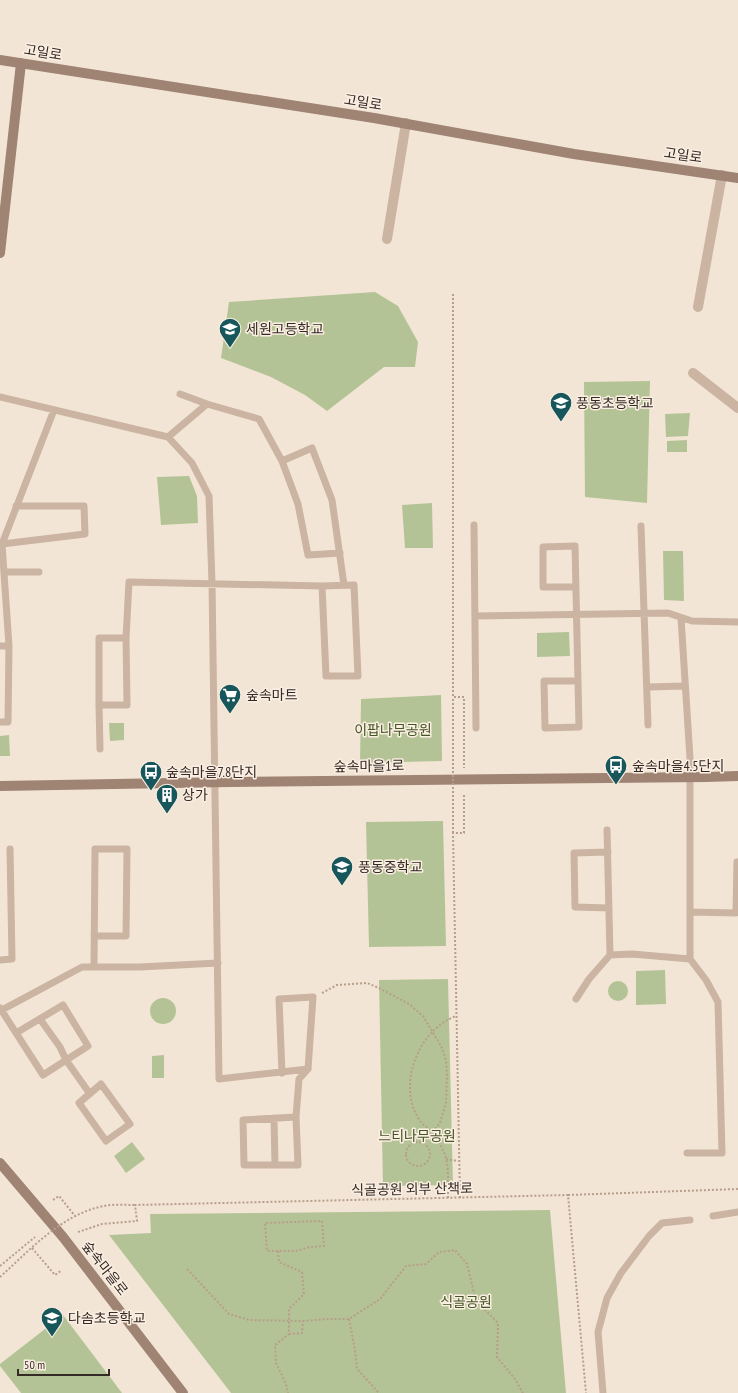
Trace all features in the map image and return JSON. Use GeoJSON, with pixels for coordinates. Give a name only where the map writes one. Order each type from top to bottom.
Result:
{"type":"FeatureCollection","features":[{"type":"Feature","properties":{"kind":"main road","name":"고일로"},"geometry":{"type":"LineString","coordinates":[[0,60],[406,123],[574,154],[738,178]]}},
{"type":"Feature","properties":{"kind":"main road"},"geometry":{"type":"LineString","coordinates":[[0,253],[22,63]]}},
{"type":"Feature","properties":{"kind":"main road","name":"숲속마을1로"},"geometry":{"type":"LineString","coordinates":[[0,786],[738,776]]}},
{"type":"Feature","properties":{"kind":"main road","name":"숲속마을로"},"geometry":{"type":"LineString","coordinates":[[0,1163],[62,1236],[183,1393]]}},
{"type":"Feature","properties":{"kind":"street"},"geometry":{"type":"LineString","coordinates":[[387,239],[406,123]]}},
{"type":"Feature","properties":{"kind":"street"},"geometry":{"type":"LineString","coordinates":[[698,307],[722,175]]}},
{"type":"Feature","properties":{"kind":"street"},"geometry":{"type":"LineString","coordinates":[[693,373],[738,408]]}},
{"type":"Feature","properties":{"kind":"lane"},"geometry":{"type":"LineString","coordinates":[[180,394],[207,404],[259,419],[282,461],[298,504],[308,555],[340,553]]}},
{"type":"Feature","properties":{"kind":"lane"},"geometry":{"type":"LineString","coordinates":[[0,397],[168,437],[192,463],[209,496],[212,583],[219,1079],[308,1069]]}},
{"type":"Feature","properties":{"kind":"lane"},"geometry":{"type":"LineString","coordinates":[[168,437],[207,404]]}},
{"type":"Feature","properties":{"kind":"lane"},"geometry":{"type":"LineString","coordinates":[[0,722],[8,722],[9,646],[2,544],[54,410]]}},
{"type":"Feature","properties":{"kind":"lane"},"geometry":{"type":"LineString","coordinates":[[282,461],[312,448],[332,500],[344,585]]}},
{"type":"Feature","properties":{"kind":"lane"},"geometry":{"type":"LineString","coordinates":[[2,544],[85,534],[84,506],[16,506]]}},
{"type":"Feature","properties":{"kind":"lane"},"geometry":{"type":"LineString","coordinates":[[474,525],[476,728]]}},
{"type":"Feature","properties":{"kind":"lane"},"geometry":{"type":"LineString","coordinates":[[642,526],[648,725]]}},
{"type":"Feature","properties":{"kind":"lane"},"geometry":{"type":"LineString","coordinates":[[576,587],[543,587],[543,547],[575,546],[576,587],[576,615],[578,681],[579,727],[545,728],[544,681],[578,681]]}},
{"type":"Feature","properties":{"kind":"lane"},"geometry":{"type":"LineString","coordinates":[[4,572],[40,572]]}},
{"type":"Feature","properties":{"kind":"lane"},"geometry":{"type":"LineString","coordinates":[[100,705],[126,705],[126,638],[129,582],[322,586],[354,585],[358,676],[326,676],[322,586]]}},
{"type":"Feature","properties":{"kind":"lane"},"geometry":{"type":"LineString","coordinates":[[475,616],[668,613],[692,621],[738,622]]}},
{"type":"Feature","properties":{"kind":"lane"},"geometry":{"type":"LineString","coordinates":[[681,618],[690,777],[690,959],[706,980],[718,1002],[722,1153],[687,1153]]}},
{"type":"Feature","properties":{"kind":"lane"},"geometry":{"type":"LineString","coordinates":[[100,749],[99,638],[126,638]]}},
{"type":"Feature","properties":{"kind":"lane"},"geometry":{"type":"LineString","coordinates":[[0,646],[9,646]]}},
{"type":"Feature","properties":{"kind":"lane"},"geometry":{"type":"LineString","coordinates":[[648,687],[685,686]]}},
{"type":"Feature","properties":{"kind":"lane"},"geometry":{"type":"LineString","coordinates":[[576,999],[589,979],[610,955],[608,830]]}},
{"type":"Feature","properties":{"kind":"lane"},"geometry":{"type":"LineString","coordinates":[[0,960],[12,959],[10,849]]}},
{"type":"Feature","properties":{"kind":"lane"},"geometry":{"type":"LineString","coordinates":[[94,936],[126,936],[127,849],[95,849],[94,936],[94,967]]}},
{"type":"Feature","properties":{"kind":"lane"},"geometry":{"type":"LineString","coordinates":[[608,852],[574,853],[575,907],[609,908]]}},
{"type":"Feature","properties":{"kind":"lane"},"geometry":{"type":"LineString","coordinates":[[690,912],[736,912],[737,862]]}},
{"type":"Feature","properties":{"kind":"lane"},"geometry":{"type":"LineString","coordinates":[[610,955],[632,954],[690,959]]}},
{"type":"Feature","properties":{"kind":"lane"},"geometry":{"type":"LineString","coordinates":[[16,1033],[63,1005],[88,1046],[43,1074],[0,1010],[82,967],[140,967],[218,963]]}},
{"type":"Feature","properties":{"kind":"lane"},"geometry":{"type":"LineString","coordinates":[[282,1073],[279,999],[314,997],[308,1069],[299,1079],[296,1116],[298,1165],[244,1165],[243,1120],[296,1116]]}},
{"type":"Feature","properties":{"kind":"lane"},"geometry":{"type":"LineString","coordinates":[[40,1019],[90,1094]]}},
{"type":"Feature","properties":{"kind":"lane"},"geometry":{"type":"LineString","coordinates":[[101,1084],[130,1124],[106,1141],[79,1103],[90,1094],[101,1084]]}},
{"type":"Feature","properties":{"kind":"lane"},"geometry":{"type":"LineString","coordinates":[[274,1118],[275,1165]]}},
{"type":"Feature","properties":{"kind":"lane"},"geometry":{"type":"LineString","coordinates":[[713,1216],[738,1212]]}},
{"type":"Feature","properties":{"kind":"lane"},"geometry":{"type":"LineString","coordinates":[[603,1393],[598,1332],[607,1298],[621,1273],[649,1236],[662,1223],[690,1220]]}},
{"type":"Feature","properties":{"kind":"path"},"geometry":{"type":"LineString","coordinates":[[454,294],[453,833],[460,1198]]}},
{"type":"Feature","properties":{"kind":"path"},"geometry":{"type":"LineString","coordinates":[[453,697],[464,697],[464,768]]}},
{"type":"Feature","properties":{"kind":"path"},"geometry":{"type":"LineString","coordinates":[[453,833],[464,833],[464,793]]}},
{"type":"Feature","properties":{"kind":"path"},"geometry":{"type":"LineString","coordinates":[[314,997],[337,985],[367,983],[409,1004],[423,1016],[441,1046],[446,1060],[447,1076],[446,1103],[440,1122],[423,1143]]}},
{"type":"Feature","properties":{"kind":"path"},"geometry":{"type":"LineString","coordinates":[[448,1198],[446,1159],[440,1144],[420,1121],[411,1094],[410,1080],[420,1049],[426,1040],[433,1031],[449,1018],[456,1016]]}},
{"type":"Feature","properties":{"kind":"path"},"geometry":{"type":"LineString","coordinates":[[419,1142],[423,1143],[429,1152],[428,1160],[422,1165],[411,1164],[406,1157],[406,1150],[411,1144],[419,1142]]}},
{"type":"Feature","properties":{"kind":"path"},"geometry":{"type":"LineString","coordinates":[[446,1159],[459,1161]]}},
{"type":"Feature","properties":{"kind":"path","name":"식골공원 외부 산책로"},"geometry":{"type":"LineString","coordinates":[[0,1277],[32,1248],[68,1220],[79,1213],[105,1206],[460,1198],[738,1189]]}},
{"type":"Feature","properties":{"kind":"path"},"geometry":{"type":"LineString","coordinates":[[568,1195],[586,1393]]}},
{"type":"Feature","properties":{"kind":"path"},"geometry":{"type":"LineString","coordinates":[[53,1200],[59,1196],[75,1216]]}},
{"type":"Feature","properties":{"kind":"path"},"geometry":{"type":"LineString","coordinates":[[78,1232],[102,1224],[137,1221],[135,1205]]}},
{"type":"Feature","properties":{"kind":"path"},"geometry":{"type":"LineString","coordinates":[[322,1221],[324,1246],[310,1246],[296,1251],[278,1251],[267,1251],[265,1224],[322,1221]]}},
{"type":"Feature","properties":{"kind":"path"},"geometry":{"type":"LineString","coordinates":[[0,1266],[36,1236]]}},
{"type":"Feature","properties":{"kind":"path"},"geometry":{"type":"LineString","coordinates":[[32,1248],[55,1275],[62,1270]]}},
{"type":"Feature","properties":{"kind":"path"},"geometry":{"type":"LineString","coordinates":[[187,1269],[229,1314],[250,1320],[349,1319],[380,1299],[406,1266],[426,1264],[439,1252],[455,1250],[467,1264],[476,1301],[498,1323],[497,1357],[515,1379],[523,1393]]}},
{"type":"Feature","properties":{"kind":"path"},"geometry":{"type":"LineString","coordinates":[[278,1251],[279,1262],[302,1272],[304,1294],[289,1309],[289,1334]]}},
{"type":"Feature","properties":{"kind":"path"},"geometry":{"type":"LineString","coordinates":[[349,1319],[357,1369],[379,1393]]}},
{"type":"Feature","properties":{"kind":"path"},"geometry":{"type":"LineString","coordinates":[[288,1393],[286,1384],[276,1363],[275,1345],[289,1334],[302,1333],[303,1320]]}},
{"type":"Feature","properties":{"kind":"green space"},"geometry":{"type":"Polygon","coordinates":[[[375,292],[398,306],[418,342],[415,367],[384,367],[327,411],[305,395],[271,377],[221,358],[229,302],[375,292]]]}},
{"type":"Feature","properties":{"kind":"green space"},"geometry":{"type":"Polygon","coordinates":[[[650,381],[647,503],[585,497],[584,382],[650,381]]]}},
{"type":"Feature","properties":{"kind":"green space"},"geometry":{"type":"Polygon","coordinates":[[[690,413],[688,436],[666,437],[665,414],[690,413]]]}},
{"type":"Feature","properties":{"kind":"green space"},"geometry":{"type":"Polygon","coordinates":[[[687,440],[687,452],[667,452],[667,441],[687,440]]]}},
{"type":"Feature","properties":{"kind":"green space"},"geometry":{"type":"Polygon","coordinates":[[[189,476],[197,496],[198,523],[161,525],[157,477],[189,476]]]}},
{"type":"Feature","properties":{"kind":"green space"},"geometry":{"type":"Polygon","coordinates":[[[432,503],[433,548],[405,548],[402,505],[432,503]]]}},
{"type":"Feature","properties":{"kind":"green space"},"geometry":{"type":"Polygon","coordinates":[[[663,551],[683,551],[684,601],[664,600],[663,551]]]}},
{"type":"Feature","properties":{"kind":"green space"},"geometry":{"type":"Polygon","coordinates":[[[569,632],[570,656],[537,657],[537,633],[569,632]]]}},
{"type":"Feature","properties":{"kind":"green space","name":"이팝나무공원"},"geometry":{"type":"Polygon","coordinates":[[[441,695],[442,761],[360,763],[361,699],[441,695]]]}},
{"type":"Feature","properties":{"kind":"green space"},"geometry":{"type":"Polygon","coordinates":[[[109,723],[124,723],[124,740],[110,741],[109,723]]]}},
{"type":"Feature","properties":{"kind":"green space"},"geometry":{"type":"Polygon","coordinates":[[[9,735],[10,756],[0,756],[0,736],[9,735]]]}},
{"type":"Feature","properties":{"kind":"green space"},"geometry":{"type":"Polygon","coordinates":[[[443,821],[446,946],[369,947],[366,822],[443,821]]]}},
{"type":"Feature","properties":{"kind":"green space"},"geometry":{"type":"Polygon","coordinates":[[[665,970],[666,1004],[636,1005],[636,971],[665,970]]]}},
{"type":"Feature","properties":{"kind":"green space","name":"느티나무공원"},"geometry":{"type":"Polygon","coordinates":[[[448,979],[453,1185],[383,1186],[379,980],[448,979]]]}},
{"type":"Feature","properties":{"kind":"green space"},"geometry":{"type":"Polygon","coordinates":[[[614,981],[622,981],[628,987],[628,995],[622,1001],[614,1001],[608,995],[608,987],[614,981]]]}},
{"type":"Feature","properties":{"kind":"green space"},"geometry":{"type":"Polygon","coordinates":[[[163,998],[172,1002],[176,1011],[172,1020],[163,1024],[154,1020],[150,1011],[154,1002],[163,998]]]}},
{"type":"Feature","properties":{"kind":"green space"},"geometry":{"type":"Polygon","coordinates":[[[164,1055],[164,1078],[152,1078],[152,1056],[164,1055]]]}},
{"type":"Feature","properties":{"kind":"green space"},"geometry":{"type":"Polygon","coordinates":[[[132,1142],[145,1159],[126,1173],[114,1156],[132,1142]]]}},
{"type":"Feature","properties":{"kind":"green space","name":"식골공원"},"geometry":{"type":"Polygon","coordinates":[[[550,1210],[566,1393],[231,1393],[109,1235],[151,1233],[150,1214],[550,1210]]]}},
{"type":"Feature","properties":{"kind":"green space"},"geometry":{"type":"Polygon","coordinates":[[[63,1315],[122,1393],[21,1393],[0,1366],[0,1364],[63,1315]]]}},
{"type":"Feature","properties":{"kind":"place","name":"세원고등학교"},"geometry":{"type":"Point","coordinates":[230,348]}},
{"type":"Feature","properties":{"kind":"place","name":"풍동초등학교"},"geometry":{"type":"Point","coordinates":[561,422]}},
{"type":"Feature","properties":{"kind":"place","name":"숲속마트"},"geometry":{"type":"Point","coordinates":[230,714]}},
{"type":"Feature","properties":{"kind":"place","name":"숲속마을4.5단지"},"geometry":{"type":"Point","coordinates":[616,786]}},
{"type":"Feature","properties":{"kind":"place","name":"숲속마을7.8단지"},"geometry":{"type":"Point","coordinates":[151,792]}},
{"type":"Feature","properties":{"kind":"place","name":"상가"},"geometry":{"type":"Point","coordinates":[167,814]}},
{"type":"Feature","properties":{"kind":"place","name":"풍동중학교"},"geometry":{"type":"Point","coordinates":[342,886]}},
{"type":"Feature","properties":{"kind":"place","name":"다솜초등학교"},"geometry":{"type":"Point","coordinates":[52,1338]}}]}
